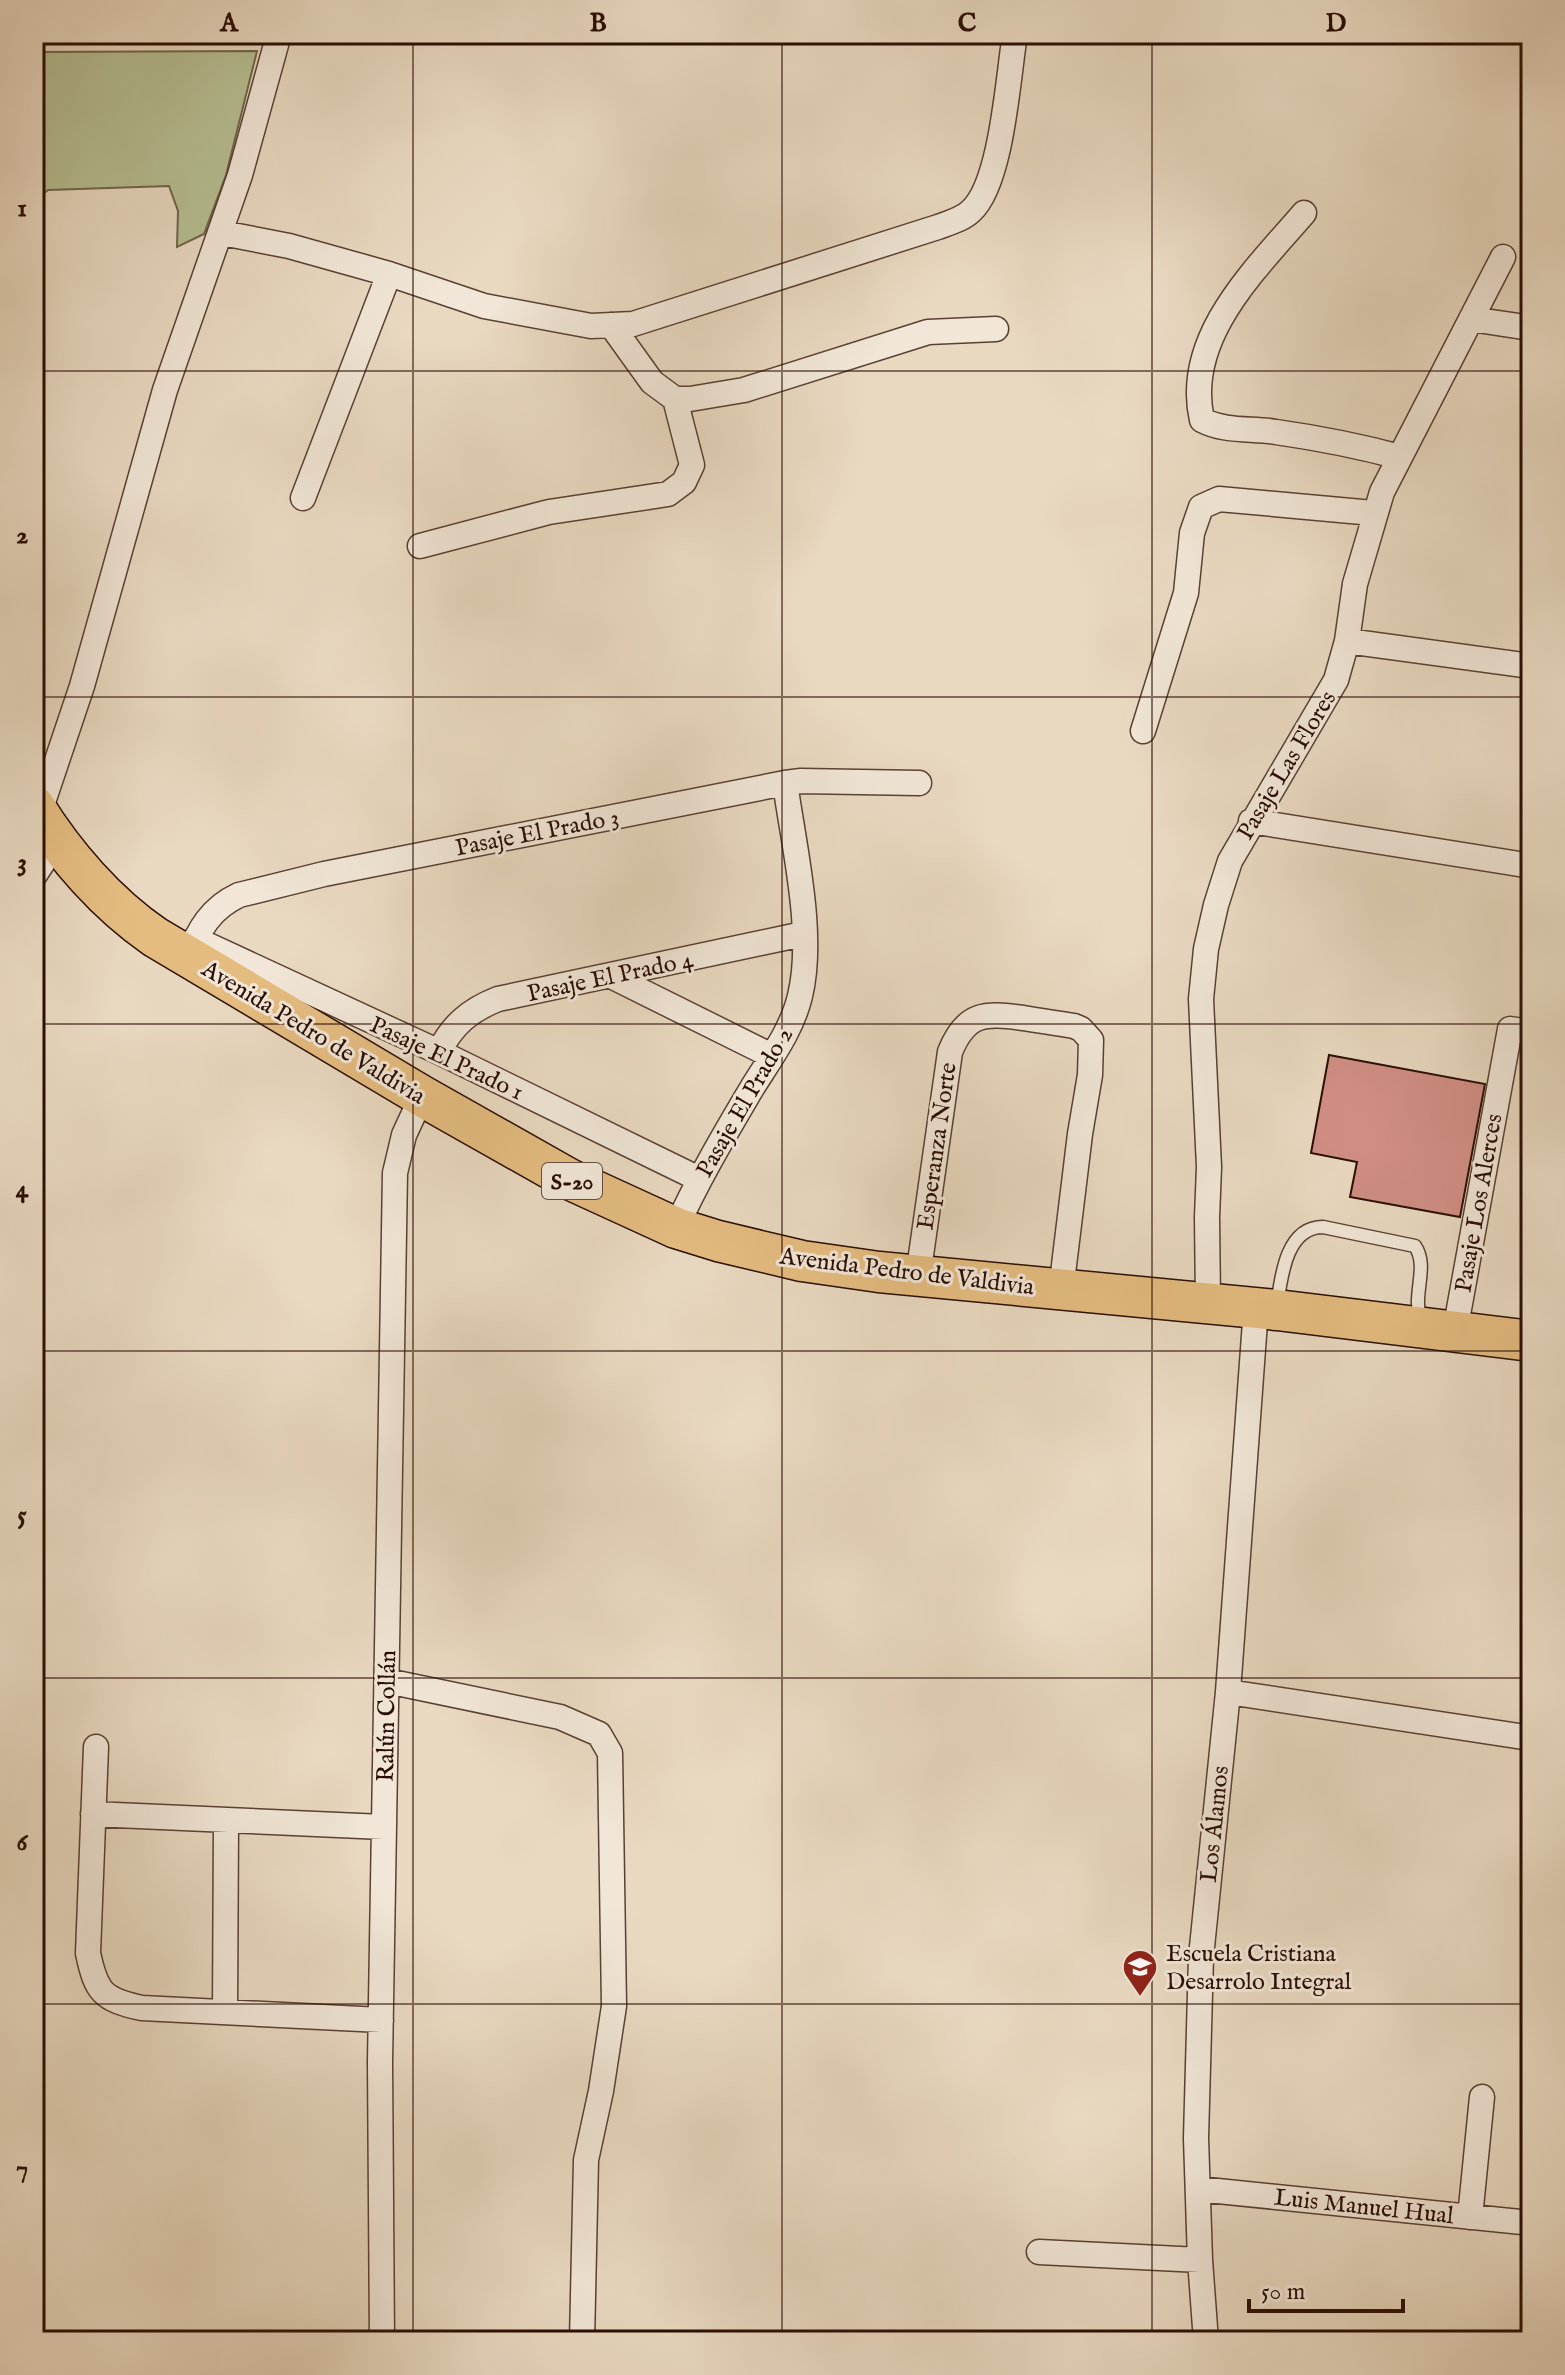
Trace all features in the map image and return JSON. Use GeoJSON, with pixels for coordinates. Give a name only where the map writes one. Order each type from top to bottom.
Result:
{"type":"FeatureCollection","features":[{"type":"Feature","properties":{"kind":"main road","name":"Avenida Pedro de Valdivia"},"geometry":{"type":"LineString","coordinates":[[43,820],[130,920],[191,948],[422,1096],[569,1179],[676,1228],[802,1261],[918,1276],[1266,1309],[1531,1341]]}},
{"type":"Feature","properties":{"kind":"street"},"geometry":{"type":"LineString","coordinates":[[34,876],[43,820],[165,390],[222,233],[279,34]]}},
{"type":"Feature","properties":{"kind":"street"},"geometry":{"type":"LineString","coordinates":[[222,233],[289,246],[389,274],[484,306],[591,326],[633,324],[938,227],[970,213],[986,194],[995,168],[1015,34]]}},
{"type":"Feature","properties":{"kind":"street"},"geometry":{"type":"LineString","coordinates":[[1304,213],[1220,317],[1207,352],[1201,381],[1198,402],[1202,420],[1214,426],[1273,431],[1369,448],[1400,457]]}},
{"type":"Feature","properties":{"kind":"street","name":"Pasaje Las Flores"},"geometry":{"type":"LineString","coordinates":[[1208,1304],[1209,1167],[1201,999],[1206,949],[1216,905],[1230,861],[1251,821],[1336,680],[1373,513],[1503,257]]}},
{"type":"Feature","properties":{"kind":"street"},"geometry":{"type":"LineString","coordinates":[[303,498],[389,274]]}},
{"type":"Feature","properties":{"kind":"street"},"geometry":{"type":"LineString","coordinates":[[1471,319],[1531,328]]}},
{"type":"Feature","properties":{"kind":"street"},"geometry":{"type":"LineString","coordinates":[[611,325],[652,382],[675,399],[744,390],[928,332],[996,329]]}},
{"type":"Feature","properties":{"kind":"street"},"geometry":{"type":"LineString","coordinates":[[420,546],[549,512],[668,494],[684,482],[692,465],[675,399]]}},
{"type":"Feature","properties":{"kind":"street"},"geometry":{"type":"LineString","coordinates":[[1143,731],[1186,593],[1192,533],[1201,507],[1219,499],[1373,513]]}},
{"type":"Feature","properties":{"kind":"street"},"geometry":{"type":"LineString","coordinates":[[1347,641],[1531,666]]}},
{"type":"Feature","properties":{"kind":"street","name":"Pasaje El Prado 3"},"geometry":{"type":"LineString","coordinates":[[191,948],[200,927],[217,908],[239,895],[324,874],[785,783],[919,783]]}},
{"type":"Feature","properties":{"kind":"street","name":"Pasaje El Prado 2"},"geometry":{"type":"LineString","coordinates":[[676,1228],[699,1179],[788,1028],[800,997],[805,955],[802,899],[785,783]]}},
{"type":"Feature","properties":{"kind":"street"},"geometry":{"type":"LineString","coordinates":[[1251,821],[1531,866]]}},
{"type":"Feature","properties":{"kind":"street","name":"Pasaje El Prado 4"},"geometry":{"type":"LineString","coordinates":[[439,1052],[461,1020],[498,999],[803,934]]}},
{"type":"Feature","properties":{"kind":"street","name":"Pasaje El Prado 1"},"geometry":{"type":"LineString","coordinates":[[191,948],[439,1052],[699,1179]]}},
{"type":"Feature","properties":{"kind":"street"},"geometry":{"type":"LineString","coordinates":[[611,976],[772,1056]]}},
{"type":"Feature","properties":{"kind":"street","name":"Esperanza Norte"},"geometry":{"type":"LineString","coordinates":[[918,1276],[948,1061],[953,1044],[974,1018],[992,1014],[1074,1026],[1087,1034],[1092,1054],[1061,1290]]}},
{"type":"Feature","properties":{"kind":"street","name":"Pasaje Los Alerces"},"geometry":{"type":"LineString","coordinates":[[1441,1329],[1520,1030]]}},
{"type":"Feature","properties":{"kind":"street","name":"Ralún Collán"},"geometry":{"type":"LineString","coordinates":[[382,2341],[383,1827],[395,1173],[404,1135],[422,1096]]}},
{"type":"Feature","properties":{"kind":"street","name":"Los Álamos"},"geometry":{"type":"LineString","coordinates":[[1206,2341],[1196,2138],[1201,1957],[1266,1309]]}},
{"type":"Feature","properties":{"kind":"street"},"geometry":{"type":"LineString","coordinates":[[387,1681],[560,1717],[599,1734],[610,1753],[614,2006],[601,2091],[586,2160],[582,2341]]}},
{"type":"Feature","properties":{"kind":"street"},"geometry":{"type":"LineString","coordinates":[[1228,1692],[1531,1738]]}},
{"type":"Feature","properties":{"kind":"street"},"geometry":{"type":"LineString","coordinates":[[96,1747],[88,1953],[93,1977],[101,1990],[115,2002],[142,2008],[381,2020]]}},
{"type":"Feature","properties":{"kind":"street"},"geometry":{"type":"LineString","coordinates":[[93,1814],[383,1827]]}},
{"type":"Feature","properties":{"kind":"street"},"geometry":{"type":"LineString","coordinates":[[225,2010],[226,1822]]}},
{"type":"Feature","properties":{"kind":"street"},"geometry":{"type":"LineString","coordinates":[[1470,2217],[1482,2097]]}},
{"type":"Feature","properties":{"kind":"street","name":"Luis Manuel Hual"},"geometry":{"type":"LineString","coordinates":[[1198,2189],[1531,2223]]}},
{"type":"Feature","properties":{"kind":"street"},"geometry":{"type":"LineString","coordinates":[[1039,2252],[1200,2260]]}},
{"type":"Feature","properties":{"kind":"lane"},"geometry":{"type":"LineString","coordinates":[[1266,1309],[1299,1235],[1323,1227],[1415,1246],[1421,1260],[1418,1313],[1441,1329]]}},
{"type":"Feature","properties":{"kind":"green space"},"geometry":{"type":"Polygon","coordinates":[[[257,51],[226,175],[204,234],[177,247],[178,211],[169,186],[48,190],[34,201],[34,52],[257,51]]]}},
{"type":"Feature","properties":{"kind":"building"},"geometry":{"type":"Polygon","coordinates":[[[1329,1055],[1485,1084],[1460,1217],[1350,1197],[1357,1162],[1311,1153],[1329,1055]]]}},
{"type":"Feature","properties":{"kind":"place","name":"Escuela Cristiana Desarrolo Integral"},"geometry":{"type":"Point","coordinates":[1140,1998]}}]}
